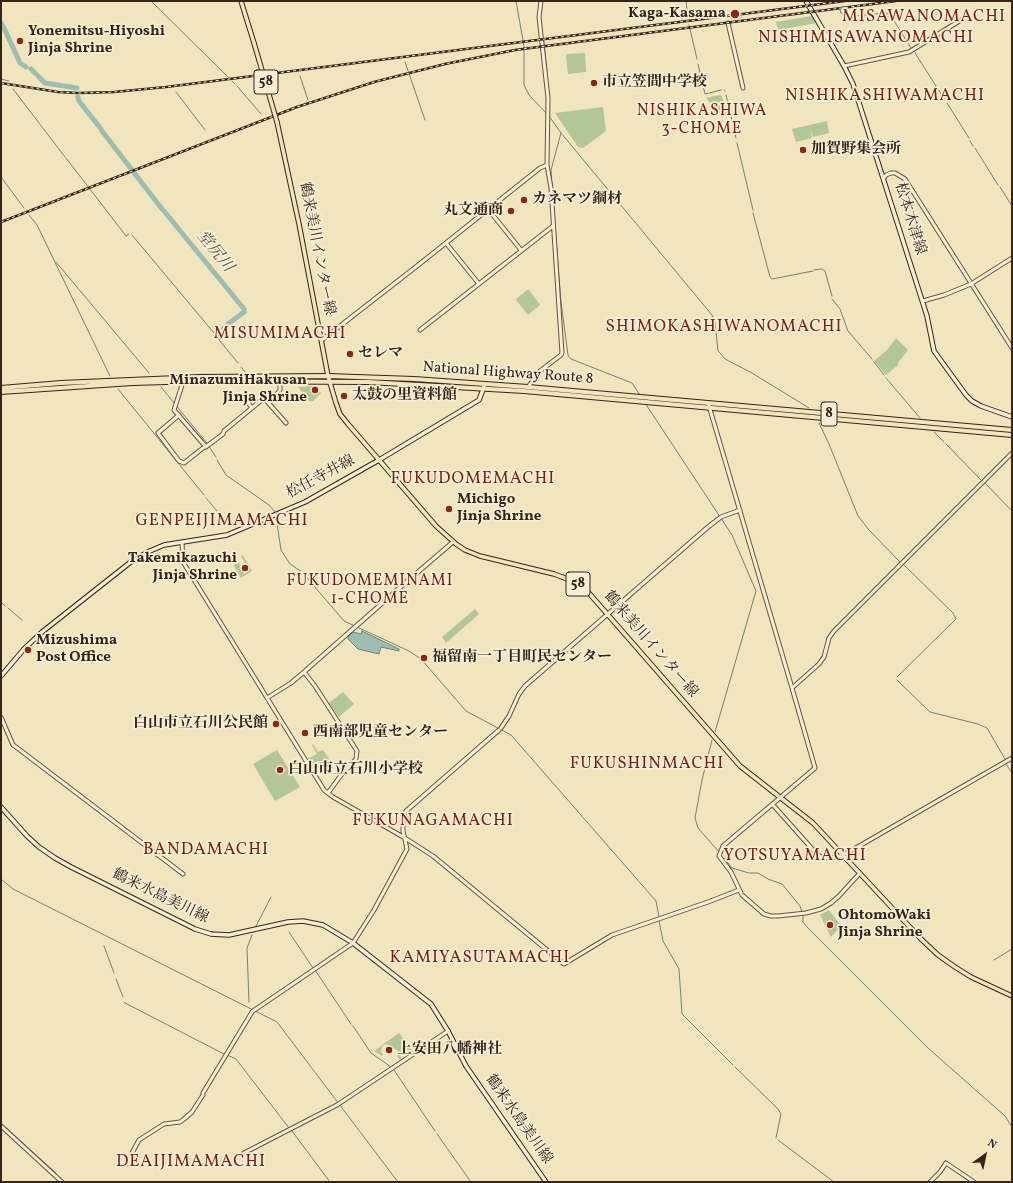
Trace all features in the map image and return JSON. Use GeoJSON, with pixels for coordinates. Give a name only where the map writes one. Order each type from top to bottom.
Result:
{"type":"FeatureCollection","features":[{"type":"Feature","properties":{"kind":"highway","name":"National Highway Route 8"},"geometry":{"type":"LineString","coordinates":[[1,388],[61,383],[200,377],[328,376],[414,379],[1012,435]]}},
{"type":"Feature","properties":{"kind":"highway","name":"National Highway Route 8"},"geometry":{"type":"LineString","coordinates":[[1,392],[125,384],[280,381],[528,387],[1012,430]]}},
{"type":"Feature","properties":{"kind":"main road","name":"鶴来美川インター線"},"geometry":{"type":"LineString","coordinates":[[241,1],[277,122],[299,224],[328,376],[340,414],[436,526],[465,550],[480,556],[554,574],[570,580],[588,592],[740,766],[808,819],[920,938],[938,955],[971,977],[1012,996]]}},
{"type":"Feature","properties":{"kind":"main road","name":"松本木津線"},"geometry":{"type":"LineString","coordinates":[[806,1],[844,66],[857,96],[923,301],[934,351],[966,395],[981,406],[1012,417]]}},
{"type":"Feature","properties":{"kind":"main road","name":"松任寺井線"},"geometry":{"type":"LineString","coordinates":[[1,676],[24,649],[42,632],[132,561],[164,545],[227,536],[305,502],[479,400],[484,386]]}},
{"type":"Feature","properties":{"kind":"main road","name":"鶴来水島美川線"},"geometry":{"type":"LineString","coordinates":[[1,807],[27,837],[55,858],[195,929],[211,934],[230,935],[288,922],[303,922],[323,925],[353,942],[432,1004],[466,1066],[546,1182]]}},
{"type":"Feature","properties":{"kind":"street"},"geometry":{"type":"LineString","coordinates":[[528,387],[540,372],[561,355],[562,352],[551,188],[547,165],[548,98],[539,17],[541,1]]}},
{"type":"Feature","properties":{"kind":"street"},"geometry":{"type":"LineString","coordinates":[[844,66],[909,52],[961,20]]}},
{"type":"Feature","properties":{"kind":"street"},"geometry":{"type":"LineString","coordinates":[[728,23],[743,88]]}},
{"type":"Feature","properties":{"kind":"street"},"geometry":{"type":"LineString","coordinates":[[322,340],[540,168],[547,165]]}},
{"type":"Feature","properties":{"kind":"street"},"geometry":{"type":"LineString","coordinates":[[884,178],[886,175],[895,173],[905,179],[1012,348]]}},
{"type":"Feature","properties":{"kind":"street"},"geometry":{"type":"LineString","coordinates":[[488,209],[521,250]]}},
{"type":"Feature","properties":{"kind":"street"},"geometry":{"type":"LineString","coordinates":[[420,330],[553,226]]}},
{"type":"Feature","properties":{"kind":"street"},"geometry":{"type":"LineString","coordinates":[[446,243],[479,284]]}},
{"type":"Feature","properties":{"kind":"street"},"geometry":{"type":"LineString","coordinates":[[923,301],[944,295],[972,284],[1012,258]]}},
{"type":"Feature","properties":{"kind":"street"},"geometry":{"type":"LineString","coordinates":[[269,403],[280,390],[280,381]]}},
{"type":"Feature","properties":{"kind":"street"},"geometry":{"type":"LineString","coordinates":[[183,382],[174,410],[208,446]]}},
{"type":"Feature","properties":{"kind":"street"},"geometry":{"type":"LineString","coordinates":[[179,415],[158,433],[179,461],[184,463],[223,434],[224,431],[264,398],[286,423]]}},
{"type":"Feature","properties":{"kind":"street"},"geometry":{"type":"LineString","coordinates":[[245,399],[252,408]]}},
{"type":"Feature","properties":{"kind":"street"},"geometry":{"type":"LineString","coordinates":[[708,402],[815,768],[723,846],[720,856],[731,872],[739,890],[750,903],[764,914],[778,916],[800,914],[821,909],[831,903],[860,873]]}},
{"type":"Feature","properties":{"kind":"street"},"geometry":{"type":"LineString","coordinates":[[792,688],[819,664],[824,657],[829,638],[834,631],[1012,453]]}},
{"type":"Feature","properties":{"kind":"street"},"geometry":{"type":"LineString","coordinates":[[128,1164],[139,1140],[164,1124],[184,1120],[192,1112],[253,1011],[353,942],[374,910],[407,848],[403,831],[403,818],[406,811],[500,729],[509,716],[519,694],[526,686],[720,518],[740,510]]}},
{"type":"Feature","properties":{"kind":"street"},"geometry":{"type":"LineString","coordinates":[[182,542],[182,555],[184,562],[267,698],[322,786],[328,793],[433,856],[564,964],[612,935],[739,890]]}},
{"type":"Feature","properties":{"kind":"street"},"geometry":{"type":"LineString","coordinates":[[267,698],[291,683],[454,542]]}},
{"type":"Feature","properties":{"kind":"street"},"geometry":{"type":"LineString","coordinates":[[304,672],[315,686],[357,751],[356,759],[344,771],[328,793]]}},
{"type":"Feature","properties":{"kind":"street"},"geometry":{"type":"LineString","coordinates":[[1,717],[13,745],[183,874]]}},
{"type":"Feature","properties":{"kind":"street"},"geometry":{"type":"LineString","coordinates":[[773,805],[814,851],[822,858],[832,858],[843,855],[1012,758]]}},
{"type":"Feature","properties":{"kind":"street"},"geometry":{"type":"LineString","coordinates":[[244,1153],[338,1105],[448,1031]]}},
{"type":"Feature","properties":{"kind":"street"},"geometry":{"type":"LineString","coordinates":[[1,1126],[60,1181]]}},
{"type":"Feature","properties":{"kind":"street"},"geometry":{"type":"LineString","coordinates":[[930,1182],[940,1172],[946,1163],[974,1182]]}},
{"type":"Feature","properties":{"kind":"green space"},"geometry":{"type":"Polygon","coordinates":[[[812,16],[816,23],[778,30],[776,22],[812,16]]]}},
{"type":"Feature","properties":{"kind":"green space"},"geometry":{"type":"Polygon","coordinates":[[[585,53],[586,72],[568,74],[567,54],[585,53]]]}},
{"type":"Feature","properties":{"kind":"green space"},"geometry":{"type":"Polygon","coordinates":[[[720,95],[722,96],[727,115],[722,117],[706,98],[720,95]]]}},
{"type":"Feature","properties":{"kind":"green space"},"geometry":{"type":"Polygon","coordinates":[[[603,107],[606,131],[583,148],[578,147],[555,113],[603,107]]]}},
{"type":"Feature","properties":{"kind":"green space"},"geometry":{"type":"Polygon","coordinates":[[[827,121],[829,133],[813,137],[810,129],[812,138],[796,142],[792,129],[827,121]]]}},
{"type":"Feature","properties":{"kind":"green space"},"geometry":{"type":"Polygon","coordinates":[[[527,290],[529,290],[540,305],[528,315],[516,300],[527,290]]]}},
{"type":"Feature","properties":{"kind":"green space"},"geometry":{"type":"Polygon","coordinates":[[[896,338],[908,350],[898,365],[886,375],[874,361],[887,350],[896,338]]]}},
{"type":"Feature","properties":{"kind":"green space"},"geometry":{"type":"Polygon","coordinates":[[[315,386],[321,393],[313,401],[309,401],[298,387],[315,386]]]}},
{"type":"Feature","properties":{"kind":"green space"},"geometry":{"type":"Polygon","coordinates":[[[243,555],[252,571],[241,578],[234,566],[237,559],[244,574],[249,571],[241,556],[243,555]]]}},
{"type":"Feature","properties":{"kind":"green space"},"geometry":{"type":"Polygon","coordinates":[[[475,609],[479,614],[446,643],[442,637],[475,609]]]}},
{"type":"Feature","properties":{"kind":"green space"},"geometry":{"type":"Polygon","coordinates":[[[343,692],[354,704],[339,717],[329,703],[343,692]]]}},
{"type":"Feature","properties":{"kind":"green space"},"geometry":{"type":"Polygon","coordinates":[[[313,744],[318,752],[323,750],[329,759],[313,768],[307,759],[317,754],[312,745],[313,744]]]}},
{"type":"Feature","properties":{"kind":"green space"},"geometry":{"type":"Polygon","coordinates":[[[277,750],[300,787],[275,801],[253,764],[277,750]]]}},
{"type":"Feature","properties":{"kind":"green space"},"geometry":{"type":"Polygon","coordinates":[[[829,910],[841,926],[831,937],[820,915],[829,910]]]}},
{"type":"Feature","properties":{"kind":"green space"},"geometry":{"type":"Polygon","coordinates":[[[399,1033],[412,1051],[410,1053],[407,1049],[403,1050],[399,1054],[402,1059],[400,1060],[397,1056],[398,1051],[386,1044],[382,1046],[382,1056],[374,1051],[399,1033]]]}},
{"type":"Feature","properties":{"kind":"water"},"geometry":{"type":"Polygon","coordinates":[[[362,631],[399,649],[399,651],[381,647],[379,654],[358,649],[348,639],[348,637],[353,632],[361,634],[362,631]]]}},
{"type":"Feature","properties":{"kind":"waterway"},"geometry":{"type":"LineString","coordinates":[[151,1],[228,77]]}},
{"type":"Feature","properties":{"kind":"waterway"},"geometry":{"type":"LineString","coordinates":[[516,1],[524,46],[524,85],[529,95],[547,114]]}},
{"type":"Feature","properties":{"kind":"waterway"},"geometry":{"type":"LineString","coordinates":[[686,1],[688,17]]}},
{"type":"Feature","properties":{"kind":"waterway"},"geometry":{"type":"LineString","coordinates":[[840,10],[841,13],[847,17],[884,13],[888,14],[891,16],[911,48]]}},
{"type":"Feature","properties":{"kind":"waterway","name":"堂尻川"},"geometry":{"type":"LineString","coordinates":[[1,23],[20,63],[26,67]]}},
{"type":"Feature","properties":{"kind":"waterway"},"geometry":{"type":"LineString","coordinates":[[689,25],[697,59]]}},
{"type":"Feature","properties":{"kind":"waterway"},"geometry":{"type":"LineString","coordinates":[[544,42],[547,71]]}},
{"type":"Feature","properties":{"kind":"waterway"},"geometry":{"type":"LineString","coordinates":[[915,53],[945,100]]}},
{"type":"Feature","properties":{"kind":"waterway"},"geometry":{"type":"LineString","coordinates":[[405,62],[425,120]]}},
{"type":"Feature","properties":{"kind":"waterway"},"geometry":{"type":"LineString","coordinates":[[698,64],[705,94],[721,90]]}},
{"type":"Feature","properties":{"kind":"waterway","name":"堂尻川"},"geometry":{"type":"LineString","coordinates":[[31,69],[45,83],[77,88]]}},
{"type":"Feature","properties":{"kind":"waterway"},"geometry":{"type":"LineString","coordinates":[[300,76],[308,100]]}},
{"type":"Feature","properties":{"kind":"waterway"},"geometry":{"type":"LineString","coordinates":[[1,79],[9,81]]}},
{"type":"Feature","properties":{"kind":"waterway"},"geometry":{"type":"LineString","coordinates":[[232,81],[235,84]]}},
{"type":"Feature","properties":{"kind":"waterway"},"geometry":{"type":"LineString","coordinates":[[237,86],[261,114]]}},
{"type":"Feature","properties":{"kind":"waterway"},"geometry":{"type":"LineString","coordinates":[[13,89],[65,157]]}},
{"type":"Feature","properties":{"kind":"waterway"},"geometry":{"type":"LineString","coordinates":[[176,92],[205,130]]}},
{"type":"Feature","properties":{"kind":"waterway"},"geometry":{"type":"LineString","coordinates":[[726,95],[736,138]]}},
{"type":"Feature","properties":{"kind":"waterway","name":"堂尻川"},"geometry":{"type":"LineString","coordinates":[[78,97],[79,101],[101,129]]}},
{"type":"Feature","properties":{"kind":"waterway"},"geometry":{"type":"LineString","coordinates":[[947,103],[969,138]]}},
{"type":"Feature","properties":{"kind":"waterway"},"geometry":{"type":"LineString","coordinates":[[549,116],[561,133],[712,315],[715,322],[718,351],[725,359],[752,373],[809,408]]}},
{"type":"Feature","properties":{"kind":"waterway","name":"堂尻川"},"geometry":{"type":"LineString","coordinates":[[102,131],[162,209]]}},
{"type":"Feature","properties":{"kind":"waterway"},"geometry":{"type":"LineString","coordinates":[[552,185],[551,170],[561,133]]}},
{"type":"Feature","properties":{"kind":"waterway"},"geometry":{"type":"LineString","coordinates":[[970,141],[973,146]]}},
{"type":"Feature","properties":{"kind":"waterway"},"geometry":{"type":"LineString","coordinates":[[737,143],[753,210]]}},
{"type":"Feature","properties":{"kind":"waterway"},"geometry":{"type":"LineString","coordinates":[[975,148],[998,185]]}},
{"type":"Feature","properties":{"kind":"waterway"},"geometry":{"type":"LineString","coordinates":[[66,158],[126,236],[129,234]]}},
{"type":"Feature","properties":{"kind":"waterway"},"geometry":{"type":"LineString","coordinates":[[1,177],[24,208]]}},
{"type":"Feature","properties":{"kind":"waterway"},"geometry":{"type":"LineString","coordinates":[[1000,187],[1012,206]]}},
{"type":"Feature","properties":{"kind":"waterway"},"geometry":{"type":"LineString","coordinates":[[553,200],[561,302],[568,355],[571,359],[632,383],[640,395]]}},
{"type":"Feature","properties":{"kind":"waterway","name":"堂尻川"},"geometry":{"type":"LineString","coordinates":[[164,211],[244,309]]}},
{"type":"Feature","properties":{"kind":"waterway"},"geometry":{"type":"LineString","coordinates":[[753,213],[770,277],[772,279],[813,271]]}},
{"type":"Feature","properties":{"kind":"waterway"},"geometry":{"type":"LineString","coordinates":[[29,215],[37,225],[110,376]]}},
{"type":"Feature","properties":{"kind":"waterway"},"geometry":{"type":"LineString","coordinates":[[132,235],[214,333]]}},
{"type":"Feature","properties":{"kind":"waterway"},"geometry":{"type":"LineString","coordinates":[[56,262],[149,373]]}},
{"type":"Feature","properties":{"kind":"waterway"},"geometry":{"type":"LineString","coordinates":[[814,270],[822,269],[825,271],[832,296]]}},
{"type":"Feature","properties":{"kind":"waterway"},"geometry":{"type":"LineString","coordinates":[[832,299],[840,309],[848,331],[872,359]]}},
{"type":"Feature","properties":{"kind":"waterway","name":"堂尻川"},"geometry":{"type":"LineString","coordinates":[[228,324],[244,312]]}},
{"type":"Feature","properties":{"kind":"waterway","name":"堂尻川"},"geometry":{"type":"LineString","coordinates":[[216,336],[226,326]]}},
{"type":"Feature","properties":{"kind":"waterway"},"geometry":{"type":"LineString","coordinates":[[215,335],[238,363]]}},
{"type":"Feature","properties":{"kind":"waterway"},"geometry":{"type":"LineString","coordinates":[[874,362],[884,375]]}},
{"type":"Feature","properties":{"kind":"waterway"},"geometry":{"type":"LineString","coordinates":[[241,367],[245,372]]}},
{"type":"Feature","properties":{"kind":"waterway"},"geometry":{"type":"LineString","coordinates":[[886,378],[920,418]]}},
{"type":"Feature","properties":{"kind":"waterway"},"geometry":{"type":"LineString","coordinates":[[161,387],[206,442],[216,457]]}},
{"type":"Feature","properties":{"kind":"waterway"},"geometry":{"type":"LineString","coordinates":[[118,389],[204,495]]}},
{"type":"Feature","properties":{"kind":"waterway"},"geometry":{"type":"LineString","coordinates":[[645,403],[732,535],[756,591],[715,732]]}},
{"type":"Feature","properties":{"kind":"waterway"},"geometry":{"type":"LineString","coordinates":[[819,423],[858,516],[869,530],[900,562]]}},
{"type":"Feature","properties":{"kind":"waterway"},"geometry":{"type":"LineString","coordinates":[[934,432],[944,442]]}},
{"type":"Feature","properties":{"kind":"waterway"},"geometry":{"type":"LineString","coordinates":[[946,444],[982,481]]}},
{"type":"Feature","properties":{"kind":"waterway"},"geometry":{"type":"LineString","coordinates":[[217,460],[226,475],[269,505],[275,512]]}},
{"type":"Feature","properties":{"kind":"waterway"},"geometry":{"type":"LineString","coordinates":[[985,483],[1012,511]]}},
{"type":"Feature","properties":{"kind":"waterway"},"geometry":{"type":"LineString","coordinates":[[206,498],[217,511]]}},
{"type":"Feature","properties":{"kind":"waterway"},"geometry":{"type":"LineString","coordinates":[[276,517],[281,550],[290,564],[302,572],[344,621],[355,626]]}},
{"type":"Feature","properties":{"kind":"waterway"},"geometry":{"type":"LineString","coordinates":[[897,677],[956,619],[953,613],[903,564]]}},
{"type":"Feature","properties":{"kind":"waterway"},"geometry":{"type":"LineString","coordinates":[[1,602],[5,606]]}},
{"type":"Feature","properties":{"kind":"waterway"},"geometry":{"type":"LineString","coordinates":[[8,608],[22,620]]}},
{"type":"Feature","properties":{"kind":"waterway"},"geometry":{"type":"LineString","coordinates":[[357,627],[409,651],[421,659],[466,711],[511,735],[656,901],[659,917]]}},
{"type":"Feature","properties":{"kind":"waterway"},"geometry":{"type":"LineString","coordinates":[[897,680],[930,712],[978,724],[987,728],[1005,759]]}},
{"type":"Feature","properties":{"kind":"waterway"},"geometry":{"type":"LineString","coordinates":[[712,740],[702,780],[695,818],[698,828],[719,852]]}},
{"type":"Feature","properties":{"kind":"waterway"},"geometry":{"type":"LineString","coordinates":[[1006,764],[1012,773]]}},
{"type":"Feature","properties":{"kind":"waterway"},"geometry":{"type":"LineString","coordinates":[[724,858],[732,868],[749,873],[758,873],[768,879],[782,884],[800,906],[803,915],[803,922],[808,928],[928,1048],[1005,1116],[1012,1127]]}},
{"type":"Feature","properties":{"kind":"waterway"},"geometry":{"type":"LineString","coordinates":[[1,879],[13,889],[277,1022],[398,1182]]}},
{"type":"Feature","properties":{"kind":"waterway"},"geometry":{"type":"LineString","coordinates":[[256,926],[271,897]]}},
{"type":"Feature","properties":{"kind":"waterway"},"geometry":{"type":"LineString","coordinates":[[659,921],[663,941],[679,969],[682,1014],[733,1065]]}},
{"type":"Feature","properties":{"kind":"waterway"},"geometry":{"type":"LineString","coordinates":[[289,932],[313,968]]}},
{"type":"Feature","properties":{"kind":"waterway"},"geometry":{"type":"LineString","coordinates":[[249,1002],[247,948],[252,935]]}},
{"type":"Feature","properties":{"kind":"waterway"},"geometry":{"type":"LineString","coordinates":[[104,946],[114,973]]}},
{"type":"Feature","properties":{"kind":"waterway"},"geometry":{"type":"LineString","coordinates":[[994,960],[1012,949]]}},
{"type":"Feature","properties":{"kind":"waterway"},"geometry":{"type":"LineString","coordinates":[[315,970],[351,1024]]}},
{"type":"Feature","properties":{"kind":"waterway"},"geometry":{"type":"LineString","coordinates":[[116,979],[123,997]]}},
{"type":"Feature","properties":{"kind":"waterway"},"geometry":{"type":"LineString","coordinates":[[124,1002],[224,1054]]}},
{"type":"Feature","properties":{"kind":"waterway"},"geometry":{"type":"LineString","coordinates":[[353,1026],[371,1053],[391,1067]]}},
{"type":"Feature","properties":{"kind":"waterway"},"geometry":{"type":"LineString","coordinates":[[227,1055],[236,1059],[289,1128]]}},
{"type":"Feature","properties":{"kind":"waterway"},"geometry":{"type":"LineString","coordinates":[[735,1067],[778,1109],[781,1114],[776,1138]]}},
{"type":"Feature","properties":{"kind":"waterway"},"geometry":{"type":"LineString","coordinates":[[394,1070],[435,1131]]}},
{"type":"Feature","properties":{"kind":"waterway"},"geometry":{"type":"LineString","coordinates":[[1,1123],[56,1173]]}},
{"type":"Feature","properties":{"kind":"waterway"},"geometry":{"type":"LineString","coordinates":[[292,1131],[330,1182]]}},
{"type":"Feature","properties":{"kind":"waterway"},"geometry":{"type":"LineString","coordinates":[[437,1134],[471,1182]]}},
{"type":"Feature","properties":{"kind":"waterway"},"geometry":{"type":"LineString","coordinates":[[778,1140],[834,1182]]}},
{"type":"Feature","properties":{"kind":"railway"},"geometry":{"type":"LineString","coordinates":[[1,83],[58,92],[78,93],[114,92],[166,87],[845,1]]}},
{"type":"Feature","properties":{"kind":"railway"},"geometry":{"type":"LineString","coordinates":[[1,222],[297,107],[374,82],[445,64],[515,50],[896,1]]}},
{"type":"Feature","properties":{"kind":"place","name":"Kaga-Kasama"},"geometry":{"type":"Point","coordinates":[735,14]}},
{"type":"Feature","properties":{"kind":"place","name":"Yonemitsu-Hiyoshi Jinja Shrine"},"geometry":{"type":"Point","coordinates":[20,41]}},
{"type":"Feature","properties":{"kind":"place","name":"市立笠間中学校"},"geometry":{"type":"Point","coordinates":[594,83]}},
{"type":"Feature","properties":{"kind":"place","name":"加賀野集会所"},"geometry":{"type":"Point","coordinates":[803,150]}},
{"type":"Feature","properties":{"kind":"place","name":"カネマツ鋼材"},"geometry":{"type":"Point","coordinates":[524,200]}},
{"type":"Feature","properties":{"kind":"place","name":"丸文通商"},"geometry":{"type":"Point","coordinates":[511,211]}},
{"type":"Feature","properties":{"kind":"place","name":"セレマ"},"geometry":{"type":"Point","coordinates":[350,354]}},
{"type":"Feature","properties":{"kind":"place","name":"MinazumiHakusan Jinja Shrine"},"geometry":{"type":"Point","coordinates":[315,390]}},
{"type":"Feature","properties":{"kind":"place","name":"太鼓の里資料館"},"geometry":{"type":"Point","coordinates":[344,396]}},
{"type":"Feature","properties":{"kind":"place","name":"Michigo Jinja Shrine"},"geometry":{"type":"Point","coordinates":[449,509]}},
{"type":"Feature","properties":{"kind":"place","name":"Takemikazuchi Jinja Shrine"},"geometry":{"type":"Point","coordinates":[245,568]}},
{"type":"Feature","properties":{"kind":"place","name":"Mizushima Post Office"},"geometry":{"type":"Point","coordinates":[28,650]}},
{"type":"Feature","properties":{"kind":"place","name":"福留南一丁目町民センター"},"geometry":{"type":"Point","coordinates":[424,658]}},
{"type":"Feature","properties":{"kind":"place","name":"白山市立石川公民館"},"geometry":{"type":"Point","coordinates":[276,724]}},
{"type":"Feature","properties":{"kind":"place","name":"西南部児童センター"},"geometry":{"type":"Point","coordinates":[305,733]}},
{"type":"Feature","properties":{"kind":"place","name":"白山市立石川小学校"},"geometry":{"type":"Point","coordinates":[280,770]}},
{"type":"Feature","properties":{"kind":"place","name":"OhtomoWaki Jinja Shrine"},"geometry":{"type":"Point","coordinates":[830,925]}},
{"type":"Feature","properties":{"kind":"place","name":"上安田八幡神社"},"geometry":{"type":"Point","coordinates":[389,1050]}},
{"type":"Feature","properties":{"kind":"district","name":"MISAWANOMACHI"},"geometry":{"type":"Point","coordinates":[924,18]}},
{"type":"Feature","properties":{"kind":"district","name":"NISHIMISAWANOMACHI"},"geometry":{"type":"Point","coordinates":[866,39]}},
{"type":"Feature","properties":{"kind":"district","name":"NISHIKASHIWAMACHI"},"geometry":{"type":"Point","coordinates":[885,97]}},
{"type":"Feature","properties":{"kind":"district","name":"NISHIKASHIWA 3-CHOME"},"geometry":{"type":"Point","coordinates":[702,121]}},
{"type":"Feature","properties":{"kind":"district","name":"SHIMOKASHIWANOMACHI"},"geometry":{"type":"Point","coordinates":[724,328]}},
{"type":"Feature","properties":{"kind":"district","name":"MISUMIMACHI"},"geometry":{"type":"Point","coordinates":[280,335]}},
{"type":"Feature","properties":{"kind":"district","name":"FUKUDOMEMACHI"},"geometry":{"type":"Point","coordinates":[473,480]}},
{"type":"Feature","properties":{"kind":"district","name":"GENPEIJIMAMACHI"},"geometry":{"type":"Point","coordinates":[222,522]}},
{"type":"Feature","properties":{"kind":"district","name":"FUKUDOMEMINAMI 1-CHOME"},"geometry":{"type":"Point","coordinates":[370,591]}},
{"type":"Feature","properties":{"kind":"district","name":"FUKUSHINMACHI"},"geometry":{"type":"Point","coordinates":[647,765]}},
{"type":"Feature","properties":{"kind":"district","name":"FUKUNAGAMACHI"},"geometry":{"type":"Point","coordinates":[433,822]}},
{"type":"Feature","properties":{"kind":"district","name":"BANDAMACHI"},"geometry":{"type":"Point","coordinates":[206,851]}},
{"type":"Feature","properties":{"kind":"district","name":"YOTSUYAMACHI"},"geometry":{"type":"Point","coordinates":[795,857]}},
{"type":"Feature","properties":{"kind":"district","name":"KAMIYASUTAMACHI"},"geometry":{"type":"Point","coordinates":[480,959]}},
{"type":"Feature","properties":{"kind":"district","name":"DEAIJIMAMACHI"},"geometry":{"type":"Point","coordinates":[191,1163]}}]}
